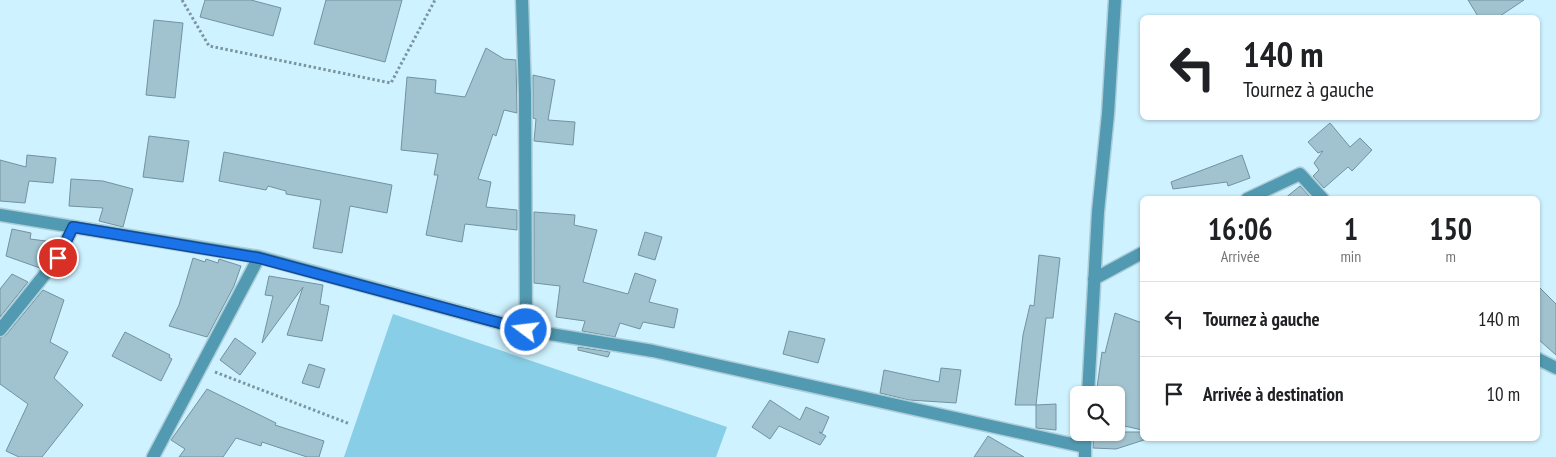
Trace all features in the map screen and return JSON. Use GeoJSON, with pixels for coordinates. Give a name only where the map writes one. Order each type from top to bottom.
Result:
{"type":"FeatureCollection","features":[{"type":"Feature","properties":{"kind":"street"},"geometry":{"type":"LineString","coordinates":[[522,0],[526,94],[526,330]]}},
{"type":"Feature","properties":{"kind":"street"},"geometry":{"type":"LineString","coordinates":[[1088,386],[1094,280],[1115,0]]}},
{"type":"Feature","properties":{"kind":"street"},"geometry":{"type":"LineString","coordinates":[[1253,196],[1300,174],[1320,196]]}},
{"type":"Feature","properties":{"kind":"street"},"geometry":{"type":"LineString","coordinates":[[0,215],[259,258],[526,330],[653,352],[1085,452]]}},
{"type":"Feature","properties":{"kind":"street"},"geometry":{"type":"LineString","coordinates":[[0,330],[58,258],[73,227]]}},
{"type":"Feature","properties":{"kind":"street"},"geometry":{"type":"LineString","coordinates":[[1094,280],[1140,254]]}},
{"type":"Feature","properties":{"kind":"street"},"geometry":{"type":"LineString","coordinates":[[153,457],[259,258]]}},
{"type":"Feature","properties":{"kind":"street"},"geometry":{"type":"LineString","coordinates":[[1540,360],[1556,368]]}},
{"type":"Feature","properties":{"kind":"path"},"geometry":{"type":"LineString","coordinates":[[182,0],[209,46],[391,83],[435,0]]}},
{"type":"Feature","properties":{"kind":"path"},"geometry":{"type":"LineString","coordinates":[[201,366],[350,424]]}},
{"type":"Feature","properties":{"kind":"shaded area"},"geometry":{"type":"Polygon","coordinates":[[[393,314],[727,427],[716,457],[344,457],[393,314]]]}},
{"type":"Feature","properties":{"kind":"building"},"geometry":{"type":"Polygon","coordinates":[[[205,0],[251,0],[281,8],[273,36],[200,17],[205,0]]]}},
{"type":"Feature","properties":{"kind":"building"},"geometry":{"type":"Polygon","coordinates":[[[326,0],[402,0],[385,62],[314,44],[326,0]]]}},
{"type":"Feature","properties":{"kind":"building"},"geometry":{"type":"Polygon","coordinates":[[[1468,0],[1524,0],[1502,15],[1477,15],[1468,0]]]}},
{"type":"Feature","properties":{"kind":"building"},"geometry":{"type":"Polygon","coordinates":[[[154,20],[183,23],[175,98],[146,95],[154,20]]]}},
{"type":"Feature","properties":{"kind":"building"},"geometry":{"type":"Polygon","coordinates":[[[486,48],[504,59],[516,60],[517,113],[504,110],[496,136],[493,134],[478,179],[491,182],[486,207],[517,210],[517,230],[465,224],[462,242],[426,235],[438,175],[434,175],[438,154],[401,150],[407,77],[436,80],[435,93],[465,97],[486,48]]]}},
{"type":"Feature","properties":{"kind":"building"},"geometry":{"type":"Polygon","coordinates":[[[533,75],[555,80],[548,120],[575,122],[573,145],[534,141],[536,119],[533,118],[533,75]]]}},
{"type":"Feature","properties":{"kind":"building"},"geometry":{"type":"Polygon","coordinates":[[[1330,123],[1350,147],[1360,138],[1372,150],[1352,171],[1348,167],[1324,188],[1313,176],[1319,170],[1314,163],[1323,151],[1318,153],[1308,142],[1330,123]]]}},
{"type":"Feature","properties":{"kind":"building"},"geometry":{"type":"Polygon","coordinates":[[[149,136],[189,141],[183,182],[143,177],[149,136]]]}},
{"type":"Feature","properties":{"kind":"building"},"geometry":{"type":"Polygon","coordinates":[[[224,152],[392,185],[387,213],[350,206],[342,253],[313,248],[321,200],[286,194],[286,191],[268,186],[266,190],[219,181],[224,152]]]}},
{"type":"Feature","properties":{"kind":"building"},"geometry":{"type":"Polygon","coordinates":[[[27,155],[56,158],[53,183],[29,181],[25,203],[0,201],[0,160],[26,167],[27,155]]]}},
{"type":"Feature","properties":{"kind":"building"},"geometry":{"type":"Polygon","coordinates":[[[1242,155],[1250,178],[1228,186],[1227,182],[1173,189],[1171,182],[1242,155]]]}},
{"type":"Feature","properties":{"kind":"building"},"geometry":{"type":"Polygon","coordinates":[[[71,179],[103,181],[133,189],[123,227],[99,221],[103,208],[69,206],[71,179]]]}},
{"type":"Feature","properties":{"kind":"building"},"geometry":{"type":"Polygon","coordinates":[[[1300,186],[1309,196],[1288,196],[1300,186]]]}},
{"type":"Feature","properties":{"kind":"building"},"geometry":{"type":"Polygon","coordinates":[[[534,212],[575,215],[574,225],[597,230],[583,282],[628,294],[635,273],[656,280],[649,302],[678,309],[674,328],[643,322],[640,329],[620,323],[615,337],[582,331],[585,321],[556,317],[560,286],[534,283],[534,212]]]}},
{"type":"Feature","properties":{"kind":"building"},"geometry":{"type":"Polygon","coordinates":[[[12,229],[31,233],[30,239],[54,242],[51,254],[40,268],[6,256],[12,229]]]}},
{"type":"Feature","properties":{"kind":"building"},"geometry":{"type":"Polygon","coordinates":[[[645,232],[662,237],[655,260],[638,255],[645,232]]]}},
{"type":"Feature","properties":{"kind":"building"},"geometry":{"type":"Polygon","coordinates":[[[1039,255],[1060,258],[1053,318],[1046,318],[1036,405],[1015,405],[1023,335],[1030,305],[1034,306],[1039,255]]]}},
{"type":"Feature","properties":{"kind":"building"},"geometry":{"type":"Polygon","coordinates":[[[193,258],[205,262],[206,259],[218,263],[219,259],[241,266],[234,286],[207,337],[169,326],[179,305],[193,258]]]}},
{"type":"Feature","properties":{"kind":"building"},"geometry":{"type":"Polygon","coordinates":[[[12,274],[28,282],[0,317],[0,289],[12,274]]]}},
{"type":"Feature","properties":{"kind":"building"},"geometry":{"type":"Polygon","coordinates":[[[269,276],[323,285],[320,304],[329,306],[322,341],[287,335],[303,287],[262,343],[273,296],[265,295],[269,276]]]}},
{"type":"Feature","properties":{"kind":"building"},"geometry":{"type":"Polygon","coordinates":[[[1540,288],[1556,304],[1556,355],[1540,341],[1540,288]]]}},
{"type":"Feature","properties":{"kind":"building"},"geometry":{"type":"Polygon","coordinates":[[[43,290],[64,300],[50,342],[68,352],[54,378],[83,405],[42,457],[19,457],[6,451],[28,404],[0,384],[0,338],[6,335],[43,290]]]}},
{"type":"Feature","properties":{"kind":"building"},"geometry":{"type":"Polygon","coordinates":[[[1115,313],[1140,322],[1140,430],[1125,426],[1125,386],[1097,386],[1102,352],[1105,353],[1115,313]]]}},
{"type":"Feature","properties":{"kind":"building"},"geometry":{"type":"Polygon","coordinates":[[[789,331],[825,339],[818,363],[783,354],[789,331]]]}},
{"type":"Feature","properties":{"kind":"building"},"geometry":{"type":"Polygon","coordinates":[[[125,332],[170,355],[169,357],[172,359],[161,381],[112,356],[125,332]]]}},
{"type":"Feature","properties":{"kind":"building"},"geometry":{"type":"Polygon","coordinates":[[[235,338],[256,353],[240,375],[220,360],[235,338]]]}},
{"type":"Feature","properties":{"kind":"building"},"geometry":{"type":"Polygon","coordinates":[[[578,347],[610,352],[608,357],[578,350],[578,347]]]}},
{"type":"Feature","properties":{"kind":"building"},"geometry":{"type":"Polygon","coordinates":[[[309,364],[325,369],[319,388],[302,383],[309,364]]]}},
{"type":"Feature","properties":{"kind":"building"},"geometry":{"type":"Polygon","coordinates":[[[941,368],[961,370],[956,403],[909,400],[880,393],[884,370],[939,382],[941,368]]]}},
{"type":"Feature","properties":{"kind":"building"},"geometry":{"type":"Polygon","coordinates":[[[207,389],[276,423],[275,425],[324,441],[319,457],[307,457],[262,442],[261,446],[236,438],[223,457],[179,457],[185,449],[171,440],[207,389]]]}},
{"type":"Feature","properties":{"kind":"building"},"geometry":{"type":"Polygon","coordinates":[[[770,400],[800,420],[806,407],[829,417],[822,433],[819,432],[826,436],[820,445],[779,426],[770,439],[752,427],[770,400]]]}},
{"type":"Feature","properties":{"kind":"building"},"geometry":{"type":"Polygon","coordinates":[[[1056,404],[1056,430],[1036,428],[1036,405],[1056,404]]]}},
{"type":"Feature","properties":{"kind":"building"},"geometry":{"type":"Polygon","coordinates":[[[1125,432],[1140,432],[1141,441],[1116,449],[1093,448],[1093,441],[1125,441],[1125,432]]]}},
{"type":"Feature","properties":{"kind":"building"},"geometry":{"type":"Polygon","coordinates":[[[988,436],[1024,457],[974,457],[988,436]]]}},
{"type":"Feature","properties":{"kind":"route"},"geometry":{"type":"LineString","coordinates":[[58,258],[73,227],[259,258],[526,330]]}}]}
